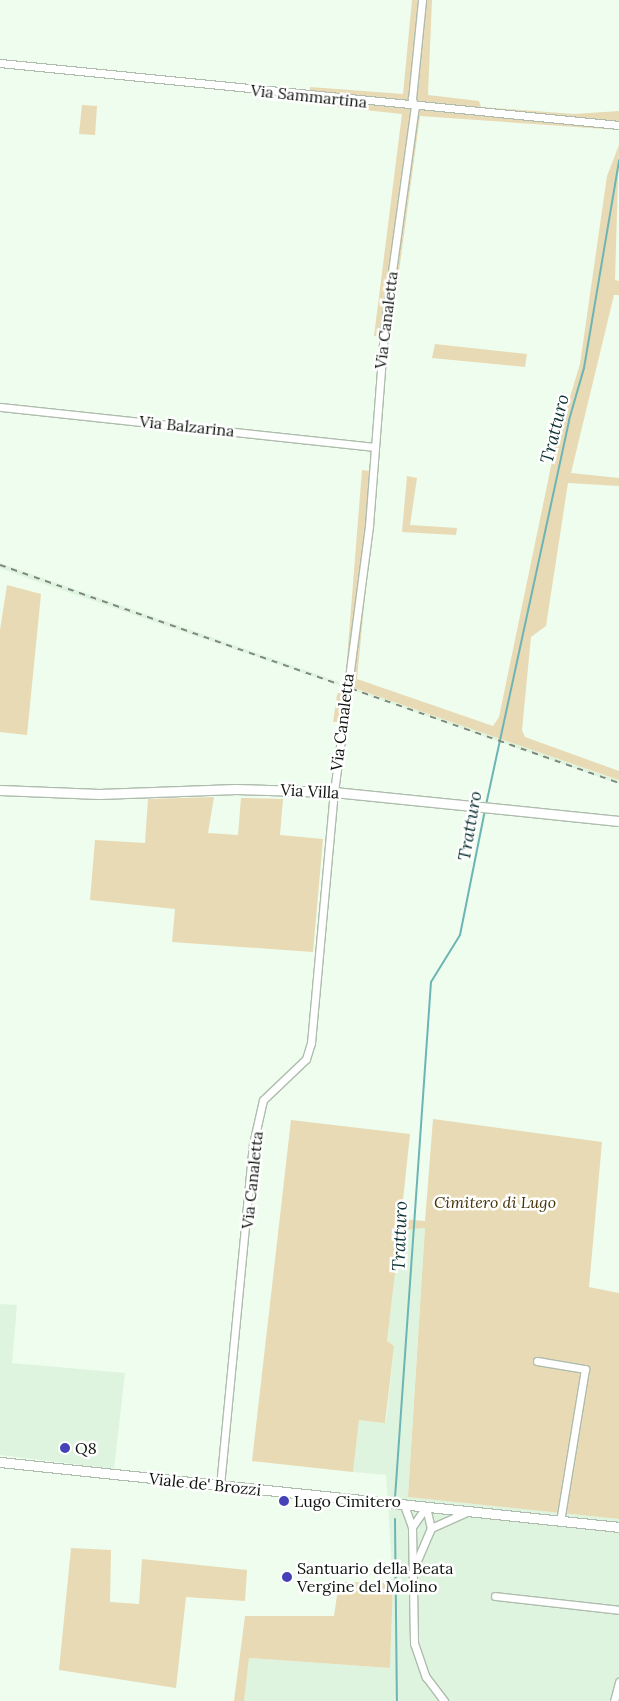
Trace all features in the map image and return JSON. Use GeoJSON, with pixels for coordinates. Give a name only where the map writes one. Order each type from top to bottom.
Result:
{"type":"FeatureCollection","features":[{"type":"Feature","properties":{"kind":"street","name":"Via Canaletta"},"geometry":{"type":"LineString","coordinates":[[220,1486],[253,1144],[263,1100],[306,1059],[314,1018],[334,792],[369,526],[384,329],[415,107],[412,99],[422,0]]}},
{"type":"Feature","properties":{"kind":"street","name":"Via Sammartina"},"geometry":{"type":"LineString","coordinates":[[0,63],[415,107],[619,125]]}},
{"type":"Feature","properties":{"kind":"street","name":"Via Balzarina"},"geometry":{"type":"LineString","coordinates":[[0,407],[374,447]]}},
{"type":"Feature","properties":{"kind":"street","name":"Via Villa"},"geometry":{"type":"LineString","coordinates":[[0,790],[99,794],[334,792],[619,821]]}},
{"type":"Feature","properties":{"kind":"street"},"geometry":{"type":"LineString","coordinates":[[538,1361],[584,1369],[560,1520]]}},
{"type":"Feature","properties":{"kind":"street","name":"Viale de' Brozzi"},"geometry":{"type":"LineString","coordinates":[[0,1462],[404,1505],[472,1510],[619,1527]]}},
{"type":"Feature","properties":{"kind":"street"},"geometry":{"type":"LineString","coordinates":[[404,1505],[412,1527],[411,1574],[414,1644],[426,1677],[444,1701]]}},
{"type":"Feature","properties":{"kind":"street"},"geometry":{"type":"LineString","coordinates":[[412,1527],[426,1507]]}},
{"type":"Feature","properties":{"kind":"street"},"geometry":{"type":"LineString","coordinates":[[411,1574],[431,1528],[426,1507]]}},
{"type":"Feature","properties":{"kind":"street"},"geometry":{"type":"LineString","coordinates":[[431,1528],[472,1510]]}},
{"type":"Feature","properties":{"kind":"street"},"geometry":{"type":"LineString","coordinates":[[495,1596],[619,1610]]}},
{"type":"Feature","properties":{"kind":"street"},"geometry":{"type":"LineString","coordinates":[[614,1701],[619,1682]]}},
{"type":"Feature","properties":{"kind":"shaded area"},"geometry":{"type":"Polygon","coordinates":[[[0,563],[345,684],[344,687],[24,577],[0,568],[0,563]]]}},
{"type":"Feature","properties":{"kind":"shaded area"},"geometry":{"type":"Polygon","coordinates":[[[350,687],[619,780],[619,784],[350,689],[350,687]]]}},
{"type":"Feature","properties":{"kind":"shaded area"},"geometry":{"type":"Polygon","coordinates":[[[407,1226],[425,1228],[408,1497],[619,1519],[619,1701],[244,1701],[249,1658],[390,1668],[393,1583],[386,1475],[353,1472],[359,1420],[386,1422],[394,1346],[387,1341],[400,1230],[407,1226]]]}},
{"type":"Feature","properties":{"kind":"shaded area"},"geometry":{"type":"Polygon","coordinates":[[[0,1304],[17,1305],[12,1363],[125,1373],[114,1469],[0,1455],[0,1304]]]}},
{"type":"Feature","properties":{"kind":"green space"},"geometry":{"type":"Polygon","coordinates":[[[412,0],[432,0],[428,95],[479,101],[481,107],[574,114],[619,111],[619,130],[420,116],[390,338],[374,336],[402,114],[309,104],[310,87],[403,94],[412,0]]]}},
{"type":"Feature","properties":{"kind":"green space"},"geometry":{"type":"Polygon","coordinates":[[[82,105],[97,106],[95,135],[79,134],[82,105]]]}},
{"type":"Feature","properties":{"kind":"green space"},"geometry":{"type":"Polygon","coordinates":[[[619,145],[615,280],[619,281],[619,295],[614,295],[571,473],[619,478],[619,486],[568,483],[546,626],[531,637],[522,730],[525,737],[619,771],[619,780],[351,687],[347,721],[333,722],[337,695],[345,684],[362,470],[377,472],[357,679],[493,726],[499,717],[555,447],[580,364],[607,176],[619,145]]]}},
{"type":"Feature","properties":{"kind":"green space"},"geometry":{"type":"Polygon","coordinates":[[[435,344],[527,354],[525,367],[432,358],[435,344]]]}},
{"type":"Feature","properties":{"kind":"green space"},"geometry":{"type":"Polygon","coordinates":[[[407,476],[417,478],[410,525],[457,528],[456,535],[402,532],[407,476]]]}},
{"type":"Feature","properties":{"kind":"green space"},"geometry":{"type":"Polygon","coordinates":[[[7,585],[41,594],[27,735],[0,732],[0,630],[7,585]]]}},
{"type":"Feature","properties":{"kind":"green space"},"geometry":{"type":"Polygon","coordinates":[[[214,797],[208,833],[238,835],[241,798],[283,799],[280,835],[323,839],[313,952],[172,942],[175,909],[90,900],[95,840],[145,843],[148,799],[214,797]]]}},
{"type":"Feature","properties":{"kind":"green space","name":"Cimitero di Lugo"},"geometry":{"type":"Polygon","coordinates":[[[433,1119],[602,1142],[589,1287],[619,1293],[619,1519],[408,1497],[425,1228],[400,1230],[387,1341],[394,1346],[385,1423],[359,1420],[353,1472],[252,1461],[291,1120],[410,1134],[401,1219],[425,1221],[433,1119]]]}},
{"type":"Feature","properties":{"kind":"green space"},"geometry":{"type":"Polygon","coordinates":[[[71,1548],[111,1550],[110,1602],[139,1604],[142,1559],[247,1570],[245,1601],[186,1597],[176,1688],[59,1670],[71,1548]]]}},
{"type":"Feature","properties":{"kind":"green space"},"geometry":{"type":"Polygon","coordinates":[[[339,1582],[393,1583],[390,1668],[249,1658],[244,1701],[234,1701],[245,1616],[334,1616],[339,1582]]]}},
{"type":"Feature","properties":{"kind":"waterway","name":"Tratturo"},"geometry":{"type":"LineString","coordinates":[[486,805],[569,420],[584,368],[619,160]]}},
{"type":"Feature","properties":{"kind":"waterway","name":"Tratturo"},"geometry":{"type":"LineString","coordinates":[[395,1498],[431,982],[460,935],[485,810]]}},
{"type":"Feature","properties":{"kind":"waterway","name":"Tratturo"},"geometry":{"type":"LineString","coordinates":[[395,1519],[397,1701]]}},
{"type":"Feature","properties":{"kind":"railway"},"geometry":{"type":"LineString","coordinates":[[0,565],[619,783]]}},
{"type":"Feature","properties":{"kind":"place","name":"Q8"},"geometry":{"type":"Point","coordinates":[65,1448]}},
{"type":"Feature","properties":{"kind":"place","name":"Lugo Cimitero"},"geometry":{"type":"Point","coordinates":[284,1501]}},
{"type":"Feature","properties":{"kind":"place","name":"Santuario della Beata Vergine del Molino"},"geometry":{"type":"Point","coordinates":[287,1577]}}]}
